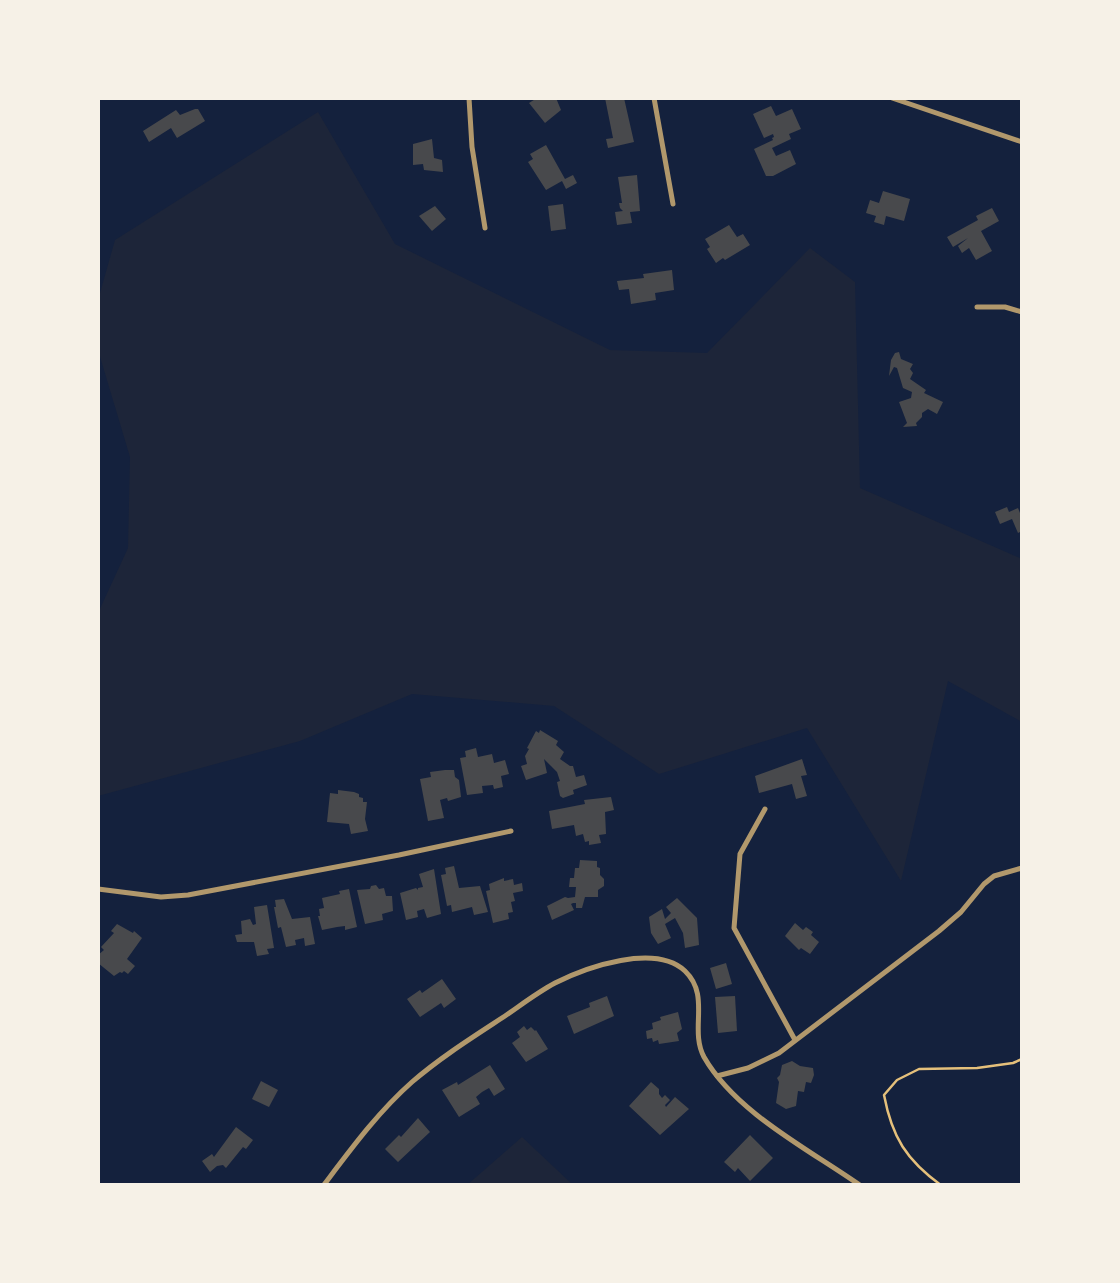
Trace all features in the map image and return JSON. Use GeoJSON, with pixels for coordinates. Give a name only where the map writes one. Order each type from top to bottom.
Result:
{"type":"FeatureCollection","features":[{"type":"Feature","properties":{"kind":"street"},"geometry":{"type":"LineString","coordinates":[[469,98],[484,228]]}},
{"type":"Feature","properties":{"kind":"street"},"geometry":{"type":"LineString","coordinates":[[654,98],[673,204]]}},
{"type":"Feature","properties":{"kind":"street"},"geometry":{"type":"LineString","coordinates":[[892,98],[1022,142]]}},
{"type":"Feature","properties":{"kind":"street"},"geometry":{"type":"LineString","coordinates":[[977,307],[1022,312]]}},
{"type":"Feature","properties":{"kind":"street"},"geometry":{"type":"LineString","coordinates":[[765,809],[740,854],[734,928],[795,1040]]}},
{"type":"Feature","properties":{"kind":"street"},"geometry":{"type":"LineString","coordinates":[[98,889],[188,895],[512,831]]}},
{"type":"Feature","properties":{"kind":"street"},"geometry":{"type":"LineString","coordinates":[[717,1076],[763,1062],[939,931],[994,876],[1022,868]]}},
{"type":"Feature","properties":{"kind":"street"},"geometry":{"type":"LineString","coordinates":[[323,1186],[377,1118],[410,1083],[449,1052],[554,984],[621,960],[649,958],[683,969],[696,985],[702,1052],[717,1076],[763,1120],[861,1186]]}},
{"type":"Feature","properties":{"kind":"path"},"geometry":{"type":"LineString","coordinates":[[942,1186],[919,1170],[903,1149],[890,1123],[884,1095],[897,1080],[919,1068],[977,1068],[1022,1059]]}},
{"type":"Feature","properties":{"kind":"shaded area"},"geometry":{"type":"Polygon","coordinates":[[[318,112],[395,244],[610,350],[707,353],[810,248],[855,282],[860,488],[1022,559],[1022,722],[948,681],[901,881],[807,728],[659,774],[554,706],[412,694],[300,741],[98,796],[98,613],[128,548],[130,457],[98,350],[98,300],[115,240],[318,112]]]}},
{"type":"Feature","properties":{"kind":"shaded area"},"geometry":{"type":"Polygon","coordinates":[[[522,1137],[573,1185],[467,1185],[522,1137]]]}},
{"type":"Feature","properties":{"kind":"building"},"geometry":{"type":"Polygon","coordinates":[[[537,98],[556,98],[561,110],[545,123],[529,103],[537,98]]]}},
{"type":"Feature","properties":{"kind":"building"},"geometry":{"type":"Polygon","coordinates":[[[605,98],[624,98],[634,142],[608,148],[606,139],[613,138],[605,98]]]}},
{"type":"Feature","properties":{"kind":"building"},"geometry":{"type":"Polygon","coordinates":[[[771,106],[776,116],[792,109],[801,129],[772,148],[776,156],[790,150],[796,164],[766,176],[754,149],[774,137],[773,134],[764,138],[753,114],[771,106]]]}},
{"type":"Feature","properties":{"kind":"building"},"geometry":{"type":"Polygon","coordinates":[[[195,109],[205,121],[177,138],[171,128],[149,142],[143,131],[176,110],[180,115],[195,109]]]}},
{"type":"Feature","properties":{"kind":"building"},"geometry":{"type":"Polygon","coordinates":[[[432,139],[434,158],[442,160],[443,172],[424,170],[423,164],[413,165],[413,144],[432,139]]]}},
{"type":"Feature","properties":{"kind":"building"},"geometry":{"type":"Polygon","coordinates":[[[546,145],[565,179],[573,175],[577,183],[566,189],[562,181],[546,190],[528,162],[533,159],[530,154],[546,145]]]}},
{"type":"Feature","properties":{"kind":"building"},"geometry":{"type":"Polygon","coordinates":[[[637,175],[640,211],[630,212],[632,223],[617,225],[615,212],[623,211],[618,177],[637,175]]]}},
{"type":"Feature","properties":{"kind":"building"},"geometry":{"type":"Polygon","coordinates":[[[883,191],[910,199],[904,221],[886,216],[884,225],[874,222],[876,216],[866,213],[870,200],[879,203],[883,191]]]}},
{"type":"Feature","properties":{"kind":"building"},"geometry":{"type":"Polygon","coordinates":[[[563,204],[566,229],[551,231],[548,206],[563,204]]]}},
{"type":"Feature","properties":{"kind":"building"},"geometry":{"type":"Polygon","coordinates":[[[435,206],[446,219],[432,231],[419,216],[435,206]]]}},
{"type":"Feature","properties":{"kind":"building"},"geometry":{"type":"Polygon","coordinates":[[[992,208],[999,221],[981,231],[992,251],[976,260],[969,248],[962,253],[958,246],[968,238],[953,247],[947,237],[992,208]]]}},
{"type":"Feature","properties":{"kind":"building"},"geometry":{"type":"Polygon","coordinates":[[[729,225],[737,237],[743,234],[750,245],[716,263],[705,239],[729,225]]]}},
{"type":"Feature","properties":{"kind":"building"},"geometry":{"type":"Polygon","coordinates":[[[672,270],[674,290],[655,293],[656,300],[631,304],[629,289],[619,290],[617,281],[672,270]]]}},
{"type":"Feature","properties":{"kind":"building"},"geometry":{"type":"Polygon","coordinates":[[[899,352],[901,359],[913,364],[910,379],[926,390],[924,393],[943,402],[937,414],[928,409],[922,413],[917,426],[903,427],[907,423],[899,402],[911,398],[912,392],[903,388],[897,368],[889,376],[891,360],[899,352]]]}},
{"type":"Feature","properties":{"kind":"building"},"geometry":{"type":"Polygon","coordinates":[[[1007,507],[1009,512],[1018,508],[1022,531],[1018,533],[1012,519],[1000,524],[995,512],[1007,507]]]}},
{"type":"Feature","properties":{"kind":"building"},"geometry":{"type":"Polygon","coordinates":[[[540,730],[558,741],[556,745],[564,752],[560,759],[573,766],[576,777],[584,775],[587,785],[573,790],[574,794],[560,796],[557,772],[544,759],[547,773],[526,780],[521,766],[527,764],[527,748],[540,730]]]}},
{"type":"Feature","properties":{"kind":"building"},"geometry":{"type":"Polygon","coordinates":[[[476,748],[478,757],[492,754],[494,763],[505,760],[509,774],[501,776],[503,787],[482,786],[483,793],[467,795],[460,758],[466,757],[465,751],[476,748]]]}},
{"type":"Feature","properties":{"kind":"building"},"geometry":{"type":"Polygon","coordinates":[[[802,759],[807,775],[801,776],[807,796],[796,799],[792,784],[759,793],[755,776],[802,759]]]}},
{"type":"Feature","properties":{"kind":"building"},"geometry":{"type":"Polygon","coordinates":[[[454,770],[461,797],[440,800],[444,818],[428,821],[420,779],[431,777],[430,772],[454,770]]]}},
{"type":"Feature","properties":{"kind":"building"},"geometry":{"type":"Polygon","coordinates":[[[338,790],[359,794],[367,802],[368,831],[351,834],[349,824],[327,822],[330,793],[338,794],[338,790]]]}},
{"type":"Feature","properties":{"kind":"building"},"geometry":{"type":"Polygon","coordinates":[[[611,797],[614,810],[605,812],[606,834],[599,835],[601,843],[589,845],[583,834],[576,836],[574,825],[552,829],[549,811],[585,804],[584,800],[611,797]]]}},
{"type":"Feature","properties":{"kind":"building"},"geometry":{"type":"Polygon","coordinates":[[[580,860],[597,861],[604,886],[598,890],[598,897],[585,897],[582,908],[573,903],[574,910],[552,920],[547,906],[565,897],[575,897],[576,887],[569,887],[570,878],[574,878],[580,860]]]}},
{"type":"Feature","properties":{"kind":"building"},"geometry":{"type":"Polygon","coordinates":[[[454,866],[459,888],[480,886],[488,912],[474,915],[472,907],[452,912],[451,905],[447,906],[441,875],[446,874],[445,868],[454,866]]]}},
{"type":"Feature","properties":{"kind":"building"},"geometry":{"type":"Polygon","coordinates":[[[434,869],[441,914],[427,918],[424,909],[417,911],[418,917],[406,920],[400,893],[423,887],[419,874],[434,869]]]}},
{"type":"Feature","properties":{"kind":"building"},"geometry":{"type":"Polygon","coordinates":[[[513,879],[514,885],[522,883],[523,891],[513,893],[515,901],[511,902],[513,912],[508,913],[509,919],[493,923],[486,891],[490,890],[489,884],[513,879]]]}},
{"type":"Feature","properties":{"kind":"building"},"geometry":{"type":"Polygon","coordinates":[[[376,885],[384,888],[386,896],[392,896],[393,911],[382,914],[383,920],[365,924],[357,890],[376,885]]]}},
{"type":"Feature","properties":{"kind":"building"},"geometry":{"type":"Polygon","coordinates":[[[349,889],[357,927],[322,930],[318,916],[319,909],[324,908],[322,898],[349,889]]]}},
{"type":"Feature","properties":{"kind":"building"},"geometry":{"type":"Polygon","coordinates":[[[677,898],[697,918],[699,945],[685,948],[675,918],[665,924],[671,938],[658,944],[651,933],[649,917],[662,909],[665,919],[671,913],[666,907],[677,898]]]}},
{"type":"Feature","properties":{"kind":"building"},"geometry":{"type":"Polygon","coordinates":[[[284,899],[292,919],[310,917],[315,944],[305,946],[304,938],[286,947],[274,907],[275,900],[284,899]]]}},
{"type":"Feature","properties":{"kind":"building"},"geometry":{"type":"Polygon","coordinates":[[[267,905],[274,948],[267,949],[269,954],[257,956],[254,942],[237,942],[235,935],[242,934],[241,921],[250,919],[256,924],[254,907],[267,905]]]}},
{"type":"Feature","properties":{"kind":"building"},"geometry":{"type":"Polygon","coordinates":[[[795,923],[813,932],[811,935],[819,942],[810,954],[799,950],[785,936],[795,923]]]}},
{"type":"Feature","properties":{"kind":"building"},"geometry":{"type":"Polygon","coordinates":[[[117,924],[142,938],[127,959],[135,966],[128,974],[124,971],[114,976],[98,963],[98,955],[117,924]]]}},
{"type":"Feature","properties":{"kind":"building"},"geometry":{"type":"Polygon","coordinates":[[[726,963],[732,984],[716,989],[710,968],[726,963]]]}},
{"type":"Feature","properties":{"kind":"building"},"geometry":{"type":"Polygon","coordinates":[[[442,979],[456,999],[444,1008],[441,1003],[420,1017],[407,999],[442,979]]]}},
{"type":"Feature","properties":{"kind":"building"},"geometry":{"type":"Polygon","coordinates":[[[607,996],[614,1016],[574,1034],[567,1016],[607,996]]]}},
{"type":"Feature","properties":{"kind":"building"},"geometry":{"type":"Polygon","coordinates":[[[735,996],[737,1031],[718,1033],[715,997],[735,996]]]}},
{"type":"Feature","properties":{"kind":"building"},"geometry":{"type":"Polygon","coordinates":[[[678,1012],[682,1029],[677,1033],[679,1041],[659,1044],[658,1040],[647,1039],[646,1031],[653,1029],[652,1023],[678,1012]]]}},
{"type":"Feature","properties":{"kind":"building"},"geometry":{"type":"Polygon","coordinates":[[[524,1026],[536,1030],[548,1049],[526,1062],[512,1043],[520,1037],[517,1032],[524,1026]]]}},
{"type":"Feature","properties":{"kind":"building"},"geometry":{"type":"Polygon","coordinates":[[[792,1061],[813,1068],[814,1075],[811,1083],[806,1082],[804,1092],[798,1091],[796,1106],[786,1109],[776,1103],[777,1078],[782,1065],[792,1061]]]}},
{"type":"Feature","properties":{"kind":"building"},"geometry":{"type":"Polygon","coordinates":[[[490,1065],[505,1089],[494,1096],[489,1088],[482,1092],[476,1097],[480,1104],[459,1117],[442,1090],[490,1065]]]}},
{"type":"Feature","properties":{"kind":"building"},"geometry":{"type":"Polygon","coordinates":[[[261,1081],[278,1090],[269,1107],[252,1099],[261,1081]]]}},
{"type":"Feature","properties":{"kind":"building"},"geometry":{"type":"Polygon","coordinates":[[[651,1082],[662,1098],[665,1095],[670,1100],[666,1107],[675,1097],[689,1109],[660,1135],[629,1106],[651,1082]]]}},
{"type":"Feature","properties":{"kind":"building"},"geometry":{"type":"Polygon","coordinates":[[[418,1118],[430,1132],[398,1162],[385,1149],[418,1118]]]}},
{"type":"Feature","properties":{"kind":"building"},"geometry":{"type":"Polygon","coordinates":[[[236,1127],[253,1140],[226,1168],[217,1166],[210,1172],[202,1161],[212,1154],[214,1157],[236,1127]]]}},
{"type":"Feature","properties":{"kind":"building"},"geometry":{"type":"Polygon","coordinates":[[[750,1135],[773,1158],[750,1181],[738,1168],[735,1172],[724,1162],[750,1135]]]}}]}
